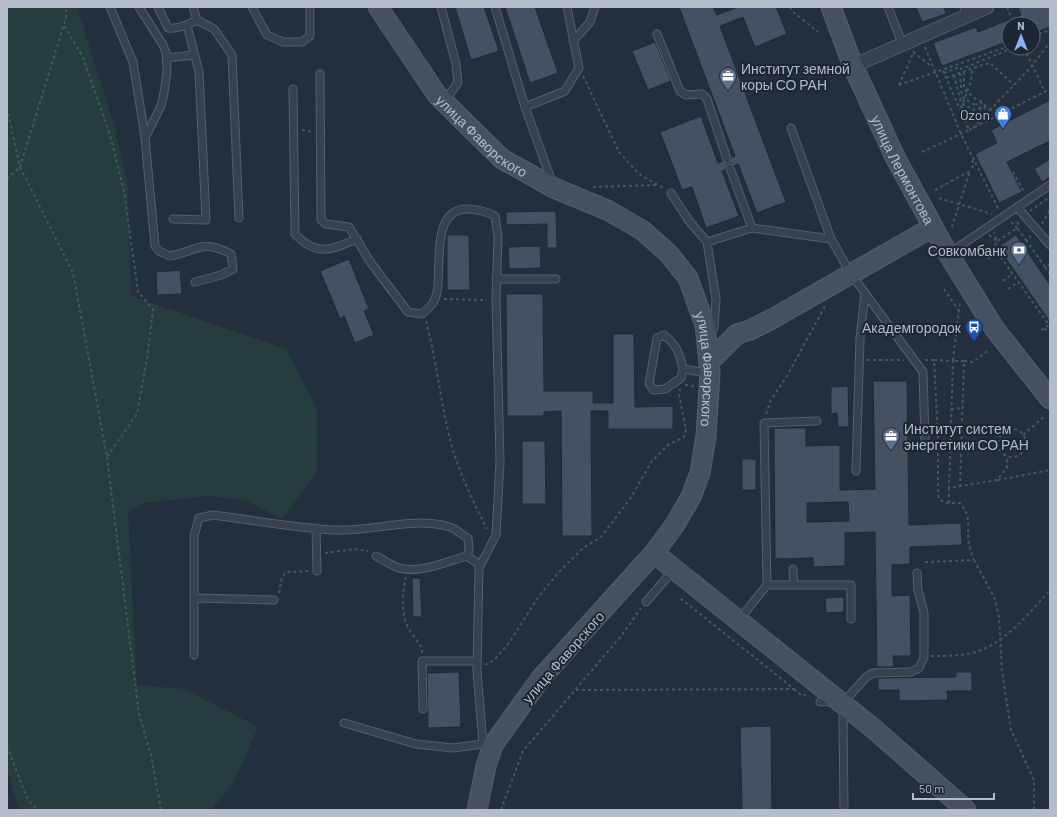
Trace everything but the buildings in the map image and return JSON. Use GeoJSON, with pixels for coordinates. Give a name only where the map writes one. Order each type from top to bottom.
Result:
{"type":"FeatureCollection","features":[{"type":"Feature","properties":{"kind":"street","name":"улица Фаворского"},"geometry":{"type":"LineString","coordinates":[[378,7],[438,95],[502,159],[554,188],[607,210],[642,230],[668,253],[688,278],[710,326],[707,374],[706,436],[700,473],[691,497],[674,526],[654,553],[541,678],[487,747],[477,810]]}},
{"type":"Feature","properties":{"kind":"street","name":"улица Лермонтова"},"geometry":{"type":"LineString","coordinates":[[831,7],[853,66],[895,157],[948,254],[994,328],[1047,408]]}},
{"type":"Feature","properties":{"kind":"street"},"geometry":{"type":"LineString","coordinates":[[853,66],[920,35],[966,11],[987,7]]}},
{"type":"Feature","properties":{"kind":"street"},"geometry":{"type":"LineString","coordinates":[[710,326],[737,334],[750,330],[933,227]]}},
{"type":"Feature","properties":{"kind":"street"},"geometry":{"type":"LineString","coordinates":[[707,374],[737,334]]}},
{"type":"Feature","properties":{"kind":"street"},"geometry":{"type":"LineString","coordinates":[[654,553],[834,702],[886,739],[966,810]]}},
{"type":"Feature","properties":{"kind":"lane"},"geometry":{"type":"LineString","coordinates":[[110,7],[133,62],[146,138],[156,246],[159,251],[170,256],[205,245],[219,248],[231,254],[233,269],[221,275],[195,282]]}},
{"type":"Feature","properties":{"kind":"lane"},"geometry":{"type":"LineString","coordinates":[[139,7],[163,46],[167,71],[161,106],[146,138]]}},
{"type":"Feature","properties":{"kind":"lane"},"geometry":{"type":"LineString","coordinates":[[158,7],[168,28],[175,29],[197,20]]}},
{"type":"Feature","properties":{"kind":"lane"},"geometry":{"type":"LineString","coordinates":[[193,7],[197,20],[214,29],[232,55],[239,218]]}},
{"type":"Feature","properties":{"kind":"lane"},"geometry":{"type":"LineString","coordinates":[[252,7],[267,35],[283,42],[302,42],[310,36],[310,7]]}},
{"type":"Feature","properties":{"kind":"lane"},"geometry":{"type":"LineString","coordinates":[[441,7],[456,64],[458,83],[444,101]]}},
{"type":"Feature","properties":{"kind":"lane"},"geometry":{"type":"LineString","coordinates":[[495,7],[525,107],[554,188]]}},
{"type":"Feature","properties":{"kind":"lane"},"geometry":{"type":"LineString","coordinates":[[525,107],[565,91],[579,68],[567,7]]}},
{"type":"Feature","properties":{"kind":"lane"},"geometry":{"type":"LineString","coordinates":[[573,41],[590,22],[594,7]]}},
{"type":"Feature","properties":{"kind":"lane"},"geometry":{"type":"LineString","coordinates":[[888,7],[902,43]]}},
{"type":"Feature","properties":{"kind":"lane"},"geometry":{"type":"LineString","coordinates":[[173,220],[206,220],[199,72],[187,25]]}},
{"type":"Feature","properties":{"kind":"lane"},"geometry":{"type":"LineString","coordinates":[[657,34],[680,91],[686,95],[702,94],[707,99],[727,159]]}},
{"type":"Feature","properties":{"kind":"lane"},"geometry":{"type":"LineString","coordinates":[[166,58],[194,55]]}},
{"type":"Feature","properties":{"kind":"lane"},"geometry":{"type":"LineString","coordinates":[[320,74],[321,220],[326,224],[349,227],[372,263],[408,312],[422,314],[432,306],[435,299],[437,292],[440,237],[449,216],[460,209],[483,210],[494,216],[498,237],[496,300],[500,462],[496,535],[480,565],[477,661],[487,747],[453,748],[416,744],[344,723]]}},
{"type":"Feature","properties":{"kind":"lane"},"geometry":{"type":"LineString","coordinates":[[293,89],[295,234],[304,243],[314,249],[326,251],[357,239]]}},
{"type":"Feature","properties":{"kind":"lane"},"geometry":{"type":"LineString","coordinates":[[791,128],[832,239],[851,274],[923,372],[925,441]]}},
{"type":"Feature","properties":{"kind":"lane"},"geometry":{"type":"LineString","coordinates":[[730,168],[752,228]]}},
{"type":"Feature","properties":{"kind":"lane"},"geometry":{"type":"LineString","coordinates":[[948,254],[1050,185]]}},
{"type":"Feature","properties":{"kind":"lane"},"geometry":{"type":"LineString","coordinates":[[671,193],[689,221],[707,242],[716,299],[710,326]]}},
{"type":"Feature","properties":{"kind":"lane"},"geometry":{"type":"LineString","coordinates":[[1018,208],[1050,245]]}},
{"type":"Feature","properties":{"kind":"lane"},"geometry":{"type":"LineString","coordinates":[[707,242],[752,228],[832,239]]}},
{"type":"Feature","properties":{"kind":"lane"},"geometry":{"type":"LineString","coordinates":[[496,279],[556,279]]}},
{"type":"Feature","properties":{"kind":"lane"},"geometry":{"type":"LineString","coordinates":[[856,471],[860,338],[865,293]]}},
{"type":"Feature","properties":{"kind":"lane"},"geometry":{"type":"LineString","coordinates":[[664,335],[673,342],[681,356],[683,369],[681,378],[665,389],[654,390],[649,384],[657,338],[664,335]]}},
{"type":"Feature","properties":{"kind":"lane"},"geometry":{"type":"LineString","coordinates":[[683,369],[707,374]]}},
{"type":"Feature","properties":{"kind":"lane"},"geometry":{"type":"LineString","coordinates":[[738,621],[767,585],[764,423],[817,421]]}},
{"type":"Feature","properties":{"kind":"lane"},"geometry":{"type":"LineString","coordinates":[[194,655],[194,536],[199,518],[213,515],[335,530],[385,525],[430,523],[451,528],[468,538],[469,549],[466,556]]}},
{"type":"Feature","properties":{"kind":"lane"},"geometry":{"type":"LineString","coordinates":[[316,528],[317,571]]}},
{"type":"Feature","properties":{"kind":"lane"},"geometry":{"type":"LineString","coordinates":[[376,556],[395,566],[408,570],[418,569],[466,556],[480,565]]}},
{"type":"Feature","properties":{"kind":"lane"},"geometry":{"type":"LineString","coordinates":[[646,602],[669,576],[672,568]]}},
{"type":"Feature","properties":{"kind":"lane"},"geometry":{"type":"LineString","coordinates":[[793,569],[794,585]]}},
{"type":"Feature","properties":{"kind":"lane"},"geometry":{"type":"LineString","coordinates":[[844,810],[834,702],[873,673],[911,672],[919,668],[924,656],[924,613],[918,590],[917,573]]}},
{"type":"Feature","properties":{"kind":"lane"},"geometry":{"type":"LineString","coordinates":[[767,585],[852,585],[852,619]]}},
{"type":"Feature","properties":{"kind":"lane"},"geometry":{"type":"LineString","coordinates":[[194,598],[274,600]]}},
{"type":"Feature","properties":{"kind":"lane"},"geometry":{"type":"LineString","coordinates":[[423,709],[422,661],[477,661]]}},
{"type":"Feature","properties":{"kind":"path"},"geometry":{"type":"LineString","coordinates":[[7,179],[20,167],[64,26],[66,7]]}},
{"type":"Feature","properties":{"kind":"path"},"geometry":{"type":"LineString","coordinates":[[790,7],[792,12],[818,32]]}},
{"type":"Feature","properties":{"kind":"path"},"geometry":{"type":"LineString","coordinates":[[64,26],[83,57],[110,135],[124,191],[138,292],[153,309],[148,353],[136,414],[107,457]]}},
{"type":"Feature","properties":{"kind":"path"},"geometry":{"type":"LineString","coordinates":[[920,35],[899,85],[960,67],[961,69],[1001,53]]}},
{"type":"Feature","properties":{"kind":"path"},"geometry":{"type":"LineString","coordinates":[[920,35],[932,68],[961,134],[994,202]]}},
{"type":"Feature","properties":{"kind":"path"},"geometry":{"type":"LineString","coordinates":[[973,128],[1032,66],[1050,42]]}},
{"type":"Feature","properties":{"kind":"path"},"geometry":{"type":"LineString","coordinates":[[902,43],[932,68]]}},
{"type":"Feature","properties":{"kind":"path"},"geometry":{"type":"LineString","coordinates":[[944,72],[1001,49]]}},
{"type":"Feature","properties":{"kind":"path"},"geometry":{"type":"LineString","coordinates":[[1028,56],[1045,92]]}},
{"type":"Feature","properties":{"kind":"path"},"geometry":{"type":"LineString","coordinates":[[946,78],[990,63],[1014,85]]}},
{"type":"Feature","properties":{"kind":"path"},"geometry":{"type":"LineString","coordinates":[[579,68],[619,152],[639,174],[671,193]]}},
{"type":"Feature","properties":{"kind":"path"},"geometry":{"type":"LineString","coordinates":[[961,108],[971,81],[972,68]]}},
{"type":"Feature","properties":{"kind":"path"},"geometry":{"type":"LineString","coordinates":[[944,72],[961,108],[969,130]]}},
{"type":"Feature","properties":{"kind":"path"},"geometry":{"type":"LineString","coordinates":[[960,73],[962,97],[983,110],[985,108],[964,89],[964,72]]}},
{"type":"Feature","properties":{"kind":"path"},"geometry":{"type":"LineString","coordinates":[[954,75],[961,103],[972,109],[973,108],[979,113],[981,112],[976,105]]}},
{"type":"Feature","properties":{"kind":"path"},"geometry":{"type":"LineString","coordinates":[[922,152],[1050,89]]}},
{"type":"Feature","properties":{"kind":"path"},"geometry":{"type":"LineString","coordinates":[[978,101],[981,101],[990,110]]}},
{"type":"Feature","properties":{"kind":"path"},"geometry":{"type":"LineString","coordinates":[[7,108],[20,167],[73,273],[107,457],[139,714],[151,755],[161,810]]}},
{"type":"Feature","properties":{"kind":"path"},"geometry":{"type":"LineString","coordinates":[[961,108],[977,117],[972,109]]}},
{"type":"Feature","properties":{"kind":"path"},"geometry":{"type":"LineString","coordinates":[[293,129],[320,133]]}},
{"type":"Feature","properties":{"kind":"path"},"geometry":{"type":"LineString","coordinates":[[951,231],[961,205],[972,167],[973,158]]}},
{"type":"Feature","properties":{"kind":"path"},"geometry":{"type":"LineString","coordinates":[[972,167],[976,165]]}},
{"type":"Feature","properties":{"kind":"path"},"geometry":{"type":"LineString","coordinates":[[935,190],[970,171]]}},
{"type":"Feature","properties":{"kind":"path"},"geometry":{"type":"LineString","coordinates":[[1014,172],[1028,200]]}},
{"type":"Feature","properties":{"kind":"path"},"geometry":{"type":"LineString","coordinates":[[591,188],[657,185]]}},
{"type":"Feature","properties":{"kind":"path"},"geometry":{"type":"LineString","coordinates":[[1024,215],[1050,197]]}},
{"type":"Feature","properties":{"kind":"path"},"geometry":{"type":"LineString","coordinates":[[939,198],[995,215]]}},
{"type":"Feature","properties":{"kind":"path"},"geometry":{"type":"LineString","coordinates":[[1026,240],[1038,231],[1050,210]]}},
{"type":"Feature","properties":{"kind":"path"},"geometry":{"type":"LineString","coordinates":[[1039,331],[1049,324],[997,252],[995,247],[996,242],[1017,228],[1050,274]]}},
{"type":"Feature","properties":{"kind":"path"},"geometry":{"type":"LineString","coordinates":[[968,263],[968,257],[974,246]]}},
{"type":"Feature","properties":{"kind":"path"},"geometry":{"type":"LineString","coordinates":[[988,259],[997,252]]}},
{"type":"Feature","properties":{"kind":"path"},"geometry":{"type":"LineString","coordinates":[[1046,268],[1050,264]]}},
{"type":"Feature","properties":{"kind":"path"},"geometry":{"type":"LineString","coordinates":[[1003,281],[1012,274]]}},
{"type":"Feature","properties":{"kind":"path"},"geometry":{"type":"LineString","coordinates":[[1008,289],[1018,282]]}},
{"type":"Feature","properties":{"kind":"path"},"geometry":{"type":"LineString","coordinates":[[944,289],[958,311]]}},
{"type":"Feature","properties":{"kind":"path"},"geometry":{"type":"LineString","coordinates":[[435,299],[496,300]]}},
{"type":"Feature","properties":{"kind":"path"},"geometry":{"type":"LineString","coordinates":[[949,503],[953,361],[960,300]]}},
{"type":"Feature","properties":{"kind":"path"},"geometry":{"type":"LineString","coordinates":[[766,416],[771,400],[787,376],[826,304]]}},
{"type":"Feature","properties":{"kind":"path"},"geometry":{"type":"LineString","coordinates":[[424,312],[453,448],[471,497],[493,541]]}},
{"type":"Feature","properties":{"kind":"path"},"geometry":{"type":"LineString","coordinates":[[1043,328],[1050,331]]}},
{"type":"Feature","properties":{"kind":"path"},"geometry":{"type":"LineString","coordinates":[[934,360],[973,362],[988,350]]}},
{"type":"Feature","properties":{"kind":"path"},"geometry":{"type":"LineString","coordinates":[[960,487],[964,361]]}},
{"type":"Feature","properties":{"kind":"path"},"geometry":{"type":"LineString","coordinates":[[485,665],[494,660],[509,643],[539,596],[558,573],[583,548],[601,537],[630,499],[652,461],[668,445],[684,437],[686,430],[679,394],[680,385],[707,374]]}},
{"type":"Feature","properties":{"kind":"path"},"geometry":{"type":"LineString","coordinates":[[951,409],[962,408]]}},
{"type":"Feature","properties":{"kind":"path"},"geometry":{"type":"LineString","coordinates":[[1023,435],[1047,408]]}},
{"type":"Feature","properties":{"kind":"path"},"geometry":{"type":"LineString","coordinates":[[1006,430],[1015,430],[1023,435],[1026,444],[1023,452],[1015,458],[1007,457],[998,450],[997,441],[999,436],[1006,430]]}},
{"type":"Feature","properties":{"kind":"path"},"geometry":{"type":"LineString","coordinates":[[950,446],[997,441]]}},
{"type":"Feature","properties":{"kind":"path"},"geometry":{"type":"LineString","coordinates":[[997,480],[1007,468],[1007,457]]}},
{"type":"Feature","properties":{"kind":"path"},"geometry":{"type":"LineString","coordinates":[[949,488],[1050,470]]}},
{"type":"Feature","properties":{"kind":"path"},"geometry":{"type":"LineString","coordinates":[[969,544],[974,560],[994,597],[999,617],[1002,671],[1011,730],[1034,780],[1034,810]]}},
{"type":"Feature","properties":{"kind":"path"},"geometry":{"type":"LineString","coordinates":[[316,554],[355,549],[370,551],[376,556]]}},
{"type":"Feature","properties":{"kind":"path"},"geometry":{"type":"LineString","coordinates":[[924,562],[974,560]]}},
{"type":"Feature","properties":{"kind":"path"},"geometry":{"type":"LineString","coordinates":[[274,600],[279,598],[282,577],[286,572],[292,570],[317,571]]}},
{"type":"Feature","properties":{"kind":"path"},"geometry":{"type":"LineString","coordinates":[[408,570],[402,604],[409,630],[422,647],[422,661]]}},
{"type":"Feature","properties":{"kind":"path"},"geometry":{"type":"LineString","coordinates":[[924,656],[966,654],[986,648],[1014,629],[1050,590]]}},
{"type":"Feature","properties":{"kind":"path"},"geometry":{"type":"LineString","coordinates":[[576,690],[794,689],[680,598]]}},
{"type":"Feature","properties":{"kind":"path"},"geometry":{"type":"LineString","coordinates":[[501,810],[523,751],[622,635],[646,602]]}},
{"type":"Feature","properties":{"kind":"path"},"geometry":{"type":"LineString","coordinates":[[7,746],[27,798],[37,810]]}},
{"type":"Feature","properties":{"kind":"green space"},"geometry":{"type":"Polygon","coordinates":[[[7,7],[77,7],[114,125],[128,184],[131,296],[286,349],[317,408],[317,472],[282,519],[246,500],[206,496],[144,503],[128,512],[137,685],[185,689],[258,727],[234,782],[211,810],[19,810],[7,772],[7,7]]]}},
{"type":"Feature","properties":{"kind":"place","name":"Институт земной коры СО РАН"},"geometry":{"type":"Point","coordinates":[728,91]}},
{"type":"Feature","properties":{"kind":"place","name":"Ozon"},"geometry":{"type":"Point","coordinates":[1003,129]}},
{"type":"Feature","properties":{"kind":"place","name":"Совкомбанк"},"geometry":{"type":"Point","coordinates":[1019,265]}},
{"type":"Feature","properties":{"kind":"place","name":"Академгородок"},"geometry":{"type":"Point","coordinates":[974,342]}},
{"type":"Feature","properties":{"kind":"place","name":"Институт систем энергетики СО РАН"},"geometry":{"type":"Point","coordinates":[891,451]}}]}
